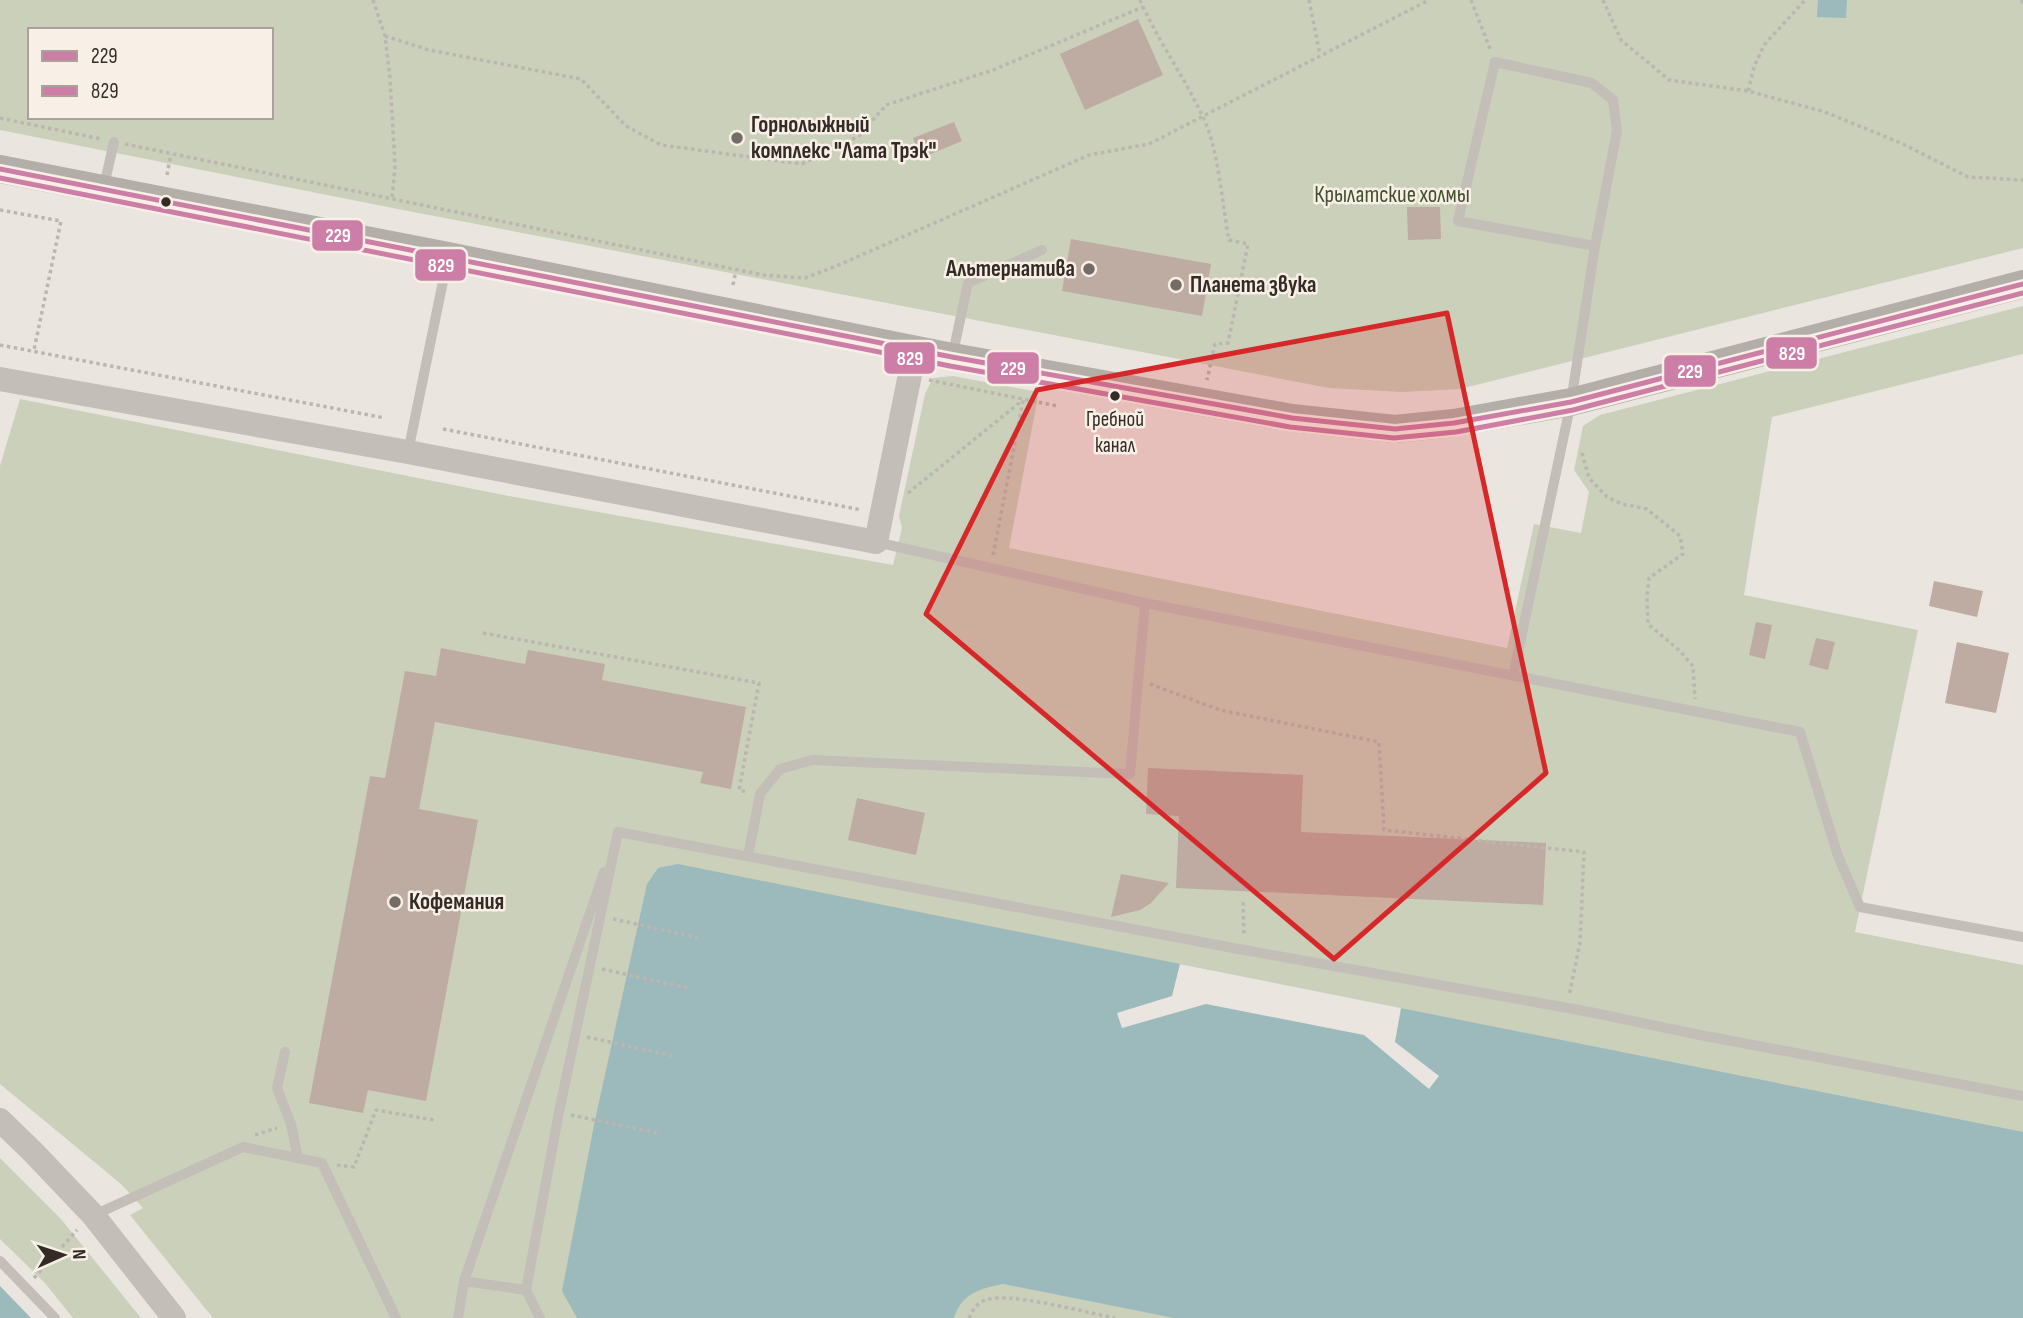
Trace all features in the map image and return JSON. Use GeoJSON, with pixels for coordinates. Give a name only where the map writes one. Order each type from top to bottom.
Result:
{"type":"FeatureCollection","features":[{"type":"Feature","properties":{"kind":"main road"},"geometry":{"type":"LineString","coordinates":[[0,169],[448,256],[912,363],[952,357],[1292,418],[1395,429],[1454,423],[1571,402],[2023,284]]}},
{"type":"Feature","properties":{"kind":"street"},"geometry":{"type":"LineString","coordinates":[[0,379],[408,452],[876,542],[912,363]]}},
{"type":"Feature","properties":{"kind":"street"},"geometry":{"type":"LineString","coordinates":[[0,1120],[85,1222],[174,1318]]}},
{"type":"Feature","properties":{"kind":"lane"},"geometry":{"type":"LineString","coordinates":[[1513,676],[1571,402],[1595,246],[1617,131],[1613,100],[1592,83],[1495,62],[1458,221],[1595,246]]}},
{"type":"Feature","properties":{"kind":"lane"},"geometry":{"type":"LineString","coordinates":[[103,190],[114,142]]}},
{"type":"Feature","properties":{"kind":"lane"},"geometry":{"type":"LineString","coordinates":[[952,357],[968,283],[1042,250]]}},
{"type":"Feature","properties":{"kind":"lane"},"geometry":{"type":"LineString","coordinates":[[408,452],[448,256]]}},
{"type":"Feature","properties":{"kind":"lane"},"geometry":{"type":"LineString","coordinates":[[876,542],[1145,603],[1800,732],[1838,856],[1860,907],[2023,937]]}},
{"type":"Feature","properties":{"kind":"lane"},"geometry":{"type":"LineString","coordinates":[[748,856],[760,794],[780,769],[812,760],[1130,774],[1145,603]]}},
{"type":"Feature","properties":{"kind":"lane"},"geometry":{"type":"LineString","coordinates":[[618,832],[2023,1096]]}},
{"type":"Feature","properties":{"kind":"lane"},"geometry":{"type":"LineString","coordinates":[[540,1318],[526,1290],[559,1112],[618,832]]}},
{"type":"Feature","properties":{"kind":"lane"},"geometry":{"type":"LineString","coordinates":[[458,1318],[464,1281],[618,832]]}},
{"type":"Feature","properties":{"kind":"lane"},"geometry":{"type":"LineString","coordinates":[[285,1052],[277,1088],[291,1124],[298,1158]]}},
{"type":"Feature","properties":{"kind":"lane"},"geometry":{"type":"LineString","coordinates":[[85,1222],[243,1147],[322,1163],[396,1318]]}},
{"type":"Feature","properties":{"kind":"lane"},"geometry":{"type":"LineString","coordinates":[[0,1261],[55,1318]]}},
{"type":"Feature","properties":{"kind":"lane"},"geometry":{"type":"LineString","coordinates":[[464,1281],[526,1290]]}},
{"type":"Feature","properties":{"kind":"path"},"geometry":{"type":"LineString","coordinates":[[373,0],[385,36],[395,166],[392,198]]}},
{"type":"Feature","properties":{"kind":"path"},"geometry":{"type":"LineString","coordinates":[[1140,0],[1211,137],[1229,240],[1248,244],[1228,343],[1215,344],[1208,380]]}},
{"type":"Feature","properties":{"kind":"path"},"geometry":{"type":"LineString","coordinates":[[1310,0],[1320,55]]}},
{"type":"Feature","properties":{"kind":"path"},"geometry":{"type":"LineString","coordinates":[[0,118],[736,270],[805,278],[1089,155],[1149,144],[1429,0]]}},
{"type":"Feature","properties":{"kind":"path"},"geometry":{"type":"LineString","coordinates":[[1471,0],[1495,62]]}},
{"type":"Feature","properties":{"kind":"path"},"geometry":{"type":"LineString","coordinates":[[1603,0],[1621,40],[1669,80],[1748,91],[1825,112],[1901,143],[1968,177],[2023,180]]}},
{"type":"Feature","properties":{"kind":"path"},"geometry":{"type":"LineString","coordinates":[[1748,91],[1754,67],[1764,45],[1805,0]]}},
{"type":"Feature","properties":{"kind":"path"},"geometry":{"type":"LineString","coordinates":[[2022,0],[2023,6]]}},
{"type":"Feature","properties":{"kind":"path"},"geometry":{"type":"LineString","coordinates":[[385,36],[429,50],[580,79],[626,126],[661,145],[802,164],[859,136],[886,105],[993,70],[1143,7]]}},
{"type":"Feature","properties":{"kind":"path"},"geometry":{"type":"LineString","coordinates":[[167,174],[171,153]]}},
{"type":"Feature","properties":{"kind":"path"},"geometry":{"type":"LineString","coordinates":[[0,210],[61,221],[34,350]]}},
{"type":"Feature","properties":{"kind":"path"},"geometry":{"type":"LineString","coordinates":[[733,285],[736,270]]}},
{"type":"Feature","properties":{"kind":"path"},"geometry":{"type":"LineString","coordinates":[[0,345],[385,418]]}},
{"type":"Feature","properties":{"kind":"path"},"geometry":{"type":"LineString","coordinates":[[912,363],[1023,400],[1057,406]]}},
{"type":"Feature","properties":{"kind":"path"},"geometry":{"type":"LineString","coordinates":[[443,429],[881,514],[1023,400]]}},
{"type":"Feature","properties":{"kind":"path"},"geometry":{"type":"LineString","coordinates":[[991,567],[1023,400]]}},
{"type":"Feature","properties":{"kind":"path"},"geometry":{"type":"LineString","coordinates":[[1582,453],[1589,478],[1607,497],[1622,504],[1647,509],[1680,537],[1683,554],[1648,578],[1648,624],[1693,666],[1696,711]]}},
{"type":"Feature","properties":{"kind":"path"},"geometry":{"type":"LineString","coordinates":[[483,633],[759,683],[739,790]]}},
{"type":"Feature","properties":{"kind":"path"},"geometry":{"type":"LineString","coordinates":[[1138,680],[1220,710],[1379,742],[1384,830],[1584,852],[1580,943],[1566,1008]]}},
{"type":"Feature","properties":{"kind":"path"},"geometry":{"type":"LineString","coordinates":[[1243,901],[1244,950]]}},
{"type":"Feature","properties":{"kind":"path"},"geometry":{"type":"LineString","coordinates":[[600,916],[700,938]]}},
{"type":"Feature","properties":{"kind":"path"},"geometry":{"type":"LineString","coordinates":[[590,966],[689,988]]}},
{"type":"Feature","properties":{"kind":"path"},"geometry":{"type":"LineString","coordinates":[[576,1035],[674,1056]]}},
{"type":"Feature","properties":{"kind":"path"},"geometry":{"type":"LineString","coordinates":[[322,1163],[354,1167],[376,1110],[434,1120]]}},
{"type":"Feature","properties":{"kind":"path"},"geometry":{"type":"LineString","coordinates":[[559,1112],[658,1133]]}},
{"type":"Feature","properties":{"kind":"path"},"geometry":{"type":"LineString","coordinates":[[26,1287],[85,1222]]}},
{"type":"Feature","properties":{"kind":"path"},"geometry":{"type":"LineString","coordinates":[[969,1318],[983,1301],[998,1298],[1018,1299],[1115,1318]]}},
{"type":"Feature","properties":{"kind":"highlighted area"},"geometry":{"type":"Polygon","coordinates":[[[1447,313],[1546,773],[1334,959],[926,614],[1037,390],[1447,313]]]}},
{"type":"Feature","properties":{"kind":"green space","name":"Крылатские холмы"},"geometry":{"type":"Polygon","coordinates":[[[0,0],[2023,0],[2023,248],[1460,389],[1402,392],[1329,388],[0,130],[0,0]]]}},
{"type":"Feature","properties":{"kind":"green space"},"geometry":{"type":"Polygon","coordinates":[[[2023,306],[2023,354],[1772,417],[1744,595],[1918,630],[1855,932],[2023,965],[2023,1318],[213,1318],[130,1215],[143,1208],[121,1184],[0,1084],[0,466],[20,399],[509,496],[893,565],[902,528],[899,516],[925,394],[933,378],[953,376],[1033,391],[1038,397],[1009,548],[1507,648],[1534,524],[1581,533],[1589,492],[1574,470],[1583,426],[1600,415],[2023,306]]]}},
{"type":"Feature","properties":{"kind":"green space"},"geometry":{"type":"Polygon","coordinates":[[[0,1158],[61,1219],[141,1318],[73,1318],[45,1283],[0,1239],[0,1158]]]}},
{"type":"Feature","properties":{"kind":"water"},"geometry":{"type":"Polygon","coordinates":[[[1818,0],[1847,0],[1846,18],[1817,17],[1818,0]]]}},
{"type":"Feature","properties":{"kind":"water"},"geometry":{"type":"Polygon","coordinates":[[[678,864],[2023,1132],[2023,1318],[1174,1318],[1003,1284],[967,1298],[954,1318],[577,1318],[562,1291],[595,1120],[647,884],[658,868],[678,864]]]}},
{"type":"Feature","properties":{"kind":"water"},"geometry":{"type":"Polygon","coordinates":[[[0,1286],[31,1318],[0,1318],[0,1286]]]}},
{"type":"Feature","properties":{"kind":"pier"},"geometry":{"type":"Polygon","coordinates":[[[1180,964],[1401,1008],[1395,1042],[1439,1076],[1429,1089],[1364,1035],[1206,1004],[1122,1028],[1117,1013],[1172,996],[1180,964]]]}},
{"type":"Feature","properties":{"kind":"building"},"geometry":{"type":"Polygon","coordinates":[[[1138,19],[1163,75],[1085,110],[1060,54],[1138,19]]]}},
{"type":"Feature","properties":{"kind":"building"},"geometry":{"type":"Polygon","coordinates":[[[954,122],[962,141],[921,158],[913,138],[954,122]]]}},
{"type":"Feature","properties":{"kind":"building"},"geometry":{"type":"Polygon","coordinates":[[[1407,207],[1440,207],[1441,239],[1408,240],[1407,207]]]}},
{"type":"Feature","properties":{"kind":"building"},"geometry":{"type":"Polygon","coordinates":[[[1071,239],[1211,264],[1202,316],[1062,291],[1071,239]]]}},
{"type":"Feature","properties":{"kind":"building"},"geometry":{"type":"Polygon","coordinates":[[[1934,581],[1983,591],[1977,617],[1929,606],[1934,581]]]}},
{"type":"Feature","properties":{"kind":"building"},"geometry":{"type":"Polygon","coordinates":[[[1756,622],[1772,625],[1765,659],[1749,655],[1756,622]]]}},
{"type":"Feature","properties":{"kind":"building"},"geometry":{"type":"Polygon","coordinates":[[[1816,638],[1835,642],[1828,670],[1809,665],[1816,638]]]}},
{"type":"Feature","properties":{"kind":"building"},"geometry":{"type":"Polygon","coordinates":[[[1957,642],[2009,653],[1996,713],[1945,703],[1957,642]]]}},
{"type":"Feature","properties":{"kind":"building"},"geometry":{"type":"Polygon","coordinates":[[[441,648],[525,664],[528,650],[605,664],[602,680],[746,707],[731,789],[700,783],[703,772],[435,722],[419,809],[478,820],[426,1101],[368,1090],[363,1113],[309,1103],[370,776],[385,778],[405,671],[436,676],[441,648]]]}},
{"type":"Feature","properties":{"kind":"building"},"geometry":{"type":"Polygon","coordinates":[[[1148,768],[1303,775],[1301,832],[1546,843],[1543,905],[1176,888],[1179,816],[1146,814],[1148,768]]]}},
{"type":"Feature","properties":{"kind":"building"},"geometry":{"type":"Polygon","coordinates":[[[857,798],[925,813],[916,855],[848,840],[857,798]]]}},
{"type":"Feature","properties":{"kind":"building"},"geometry":{"type":"Polygon","coordinates":[[[1121,874],[1169,883],[1151,903],[1140,910],[1111,917],[1121,874]]]}},
{"type":"Feature","properties":{"kind":"transit line","name":"229"},"geometry":{"type":"LineString","coordinates":[[0,169],[952,357],[1292,418],[1395,429],[1454,423],[1571,402],[2023,284]]}},
{"type":"Feature","properties":{"kind":"transit line","name":"829"},"geometry":{"type":"LineString","coordinates":[[0,178],[950,366],[1290,427],[1394,438],[1456,432],[1573,410],[2023,293]]}},
{"type":"Feature","properties":{"kind":"place","name":"Горнолыжный комплекс \"Лата Трэк\""},"geometry":{"type":"Point","coordinates":[737,138]}},
{"type":"Feature","properties":{"kind":"place","name":"Альтернатива"},"geometry":{"type":"Point","coordinates":[1089,269]}},
{"type":"Feature","properties":{"kind":"place","name":"Планета звука"},"geometry":{"type":"Point","coordinates":[1176,285]}},
{"type":"Feature","properties":{"kind":"place","name":"Гребной канал"},"geometry":{"type":"Point","coordinates":[1115,396]}},
{"type":"Feature","properties":{"kind":"place","name":"Кофемания"},"geometry":{"type":"Point","coordinates":[395,902]}}]}
